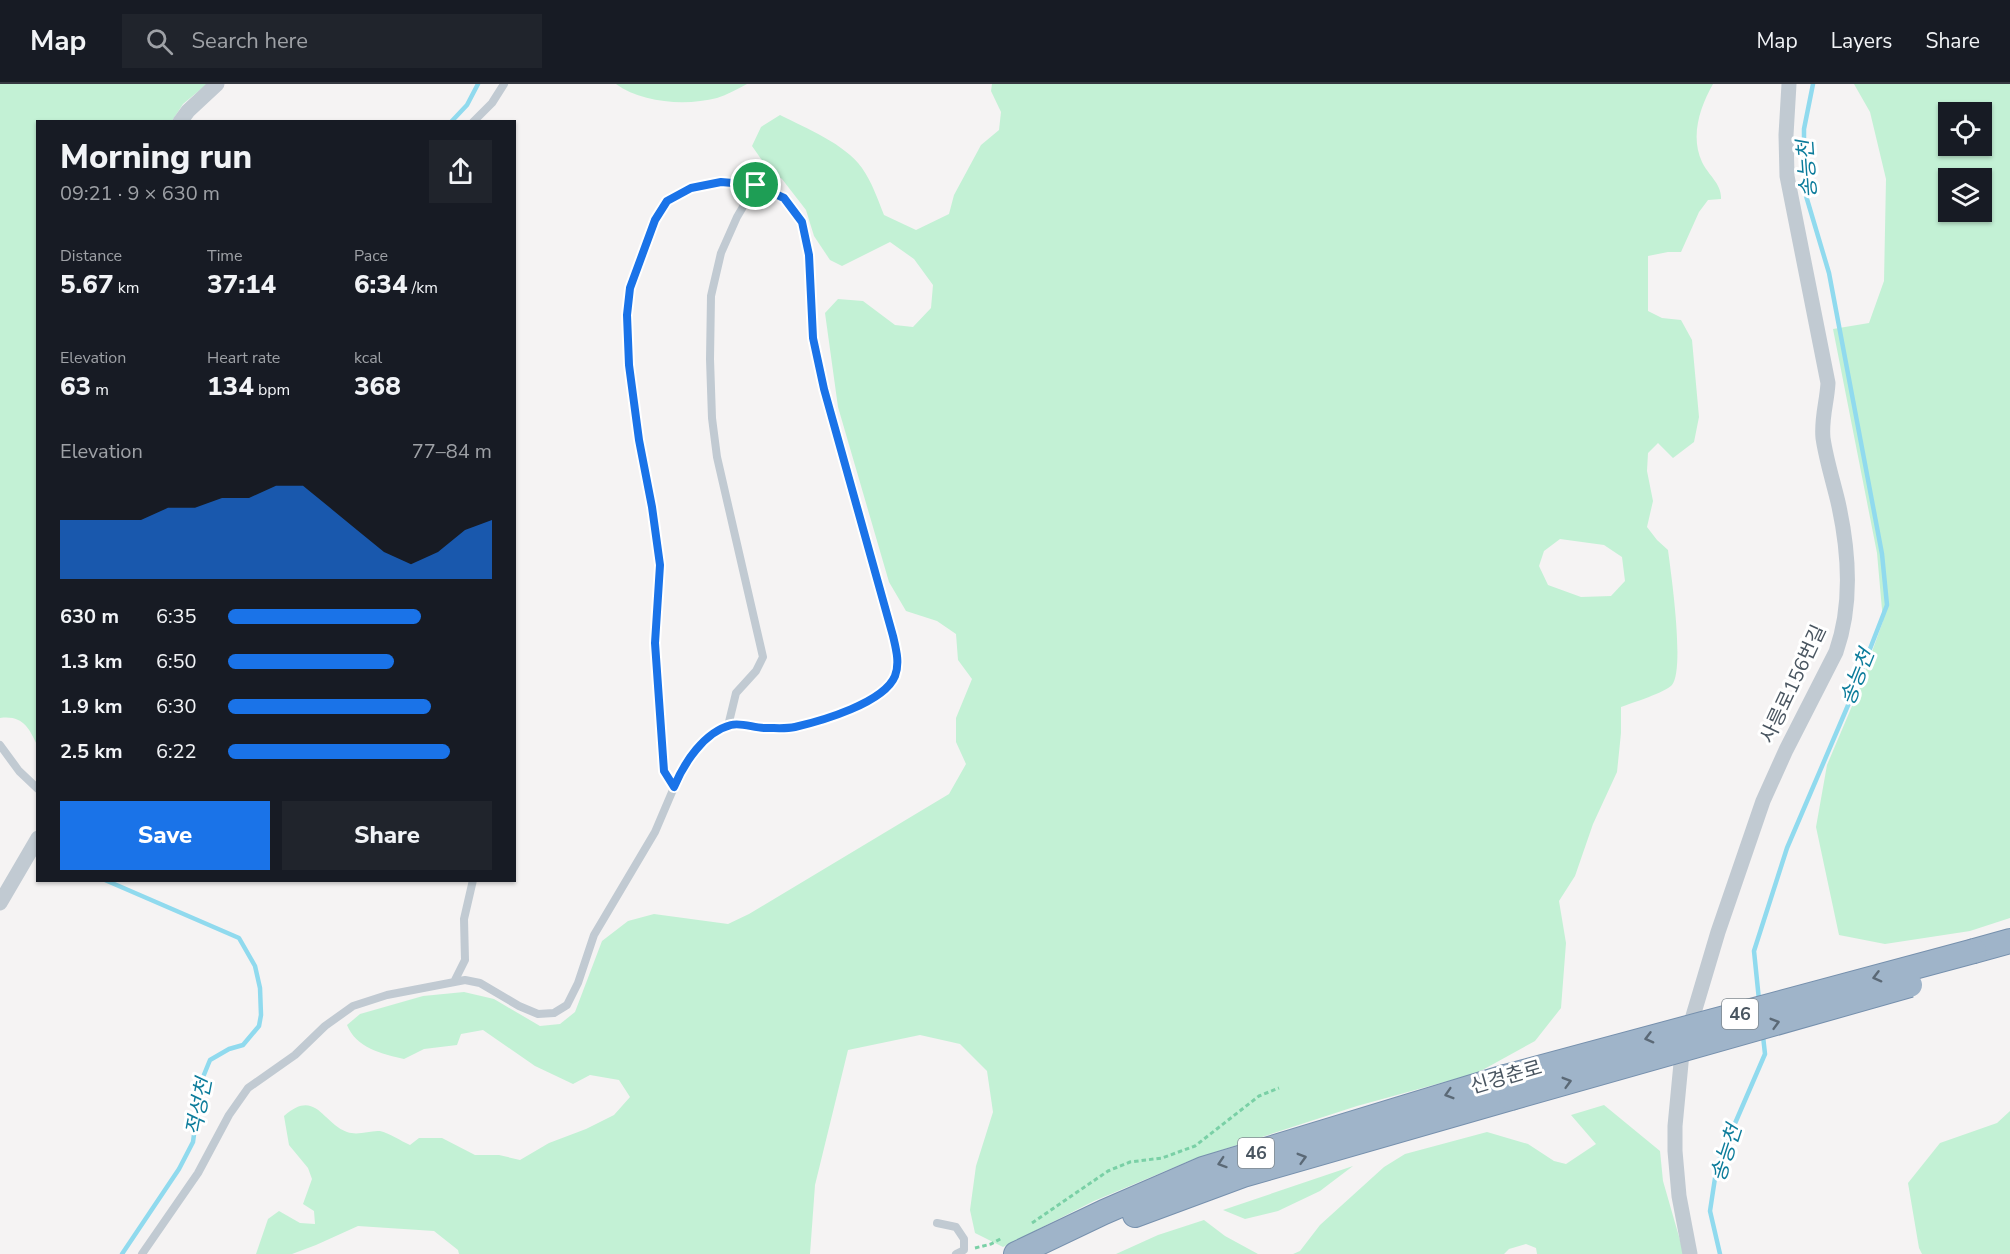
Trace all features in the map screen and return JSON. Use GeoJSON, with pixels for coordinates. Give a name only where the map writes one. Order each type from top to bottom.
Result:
{"type":"FeatureCollection","features":[{"type":"Feature","properties":{"kind":"highway","name":"신경춘로"},"geometry":{"type":"LineString","coordinates":[[1014,1244],[1104,1212],[1203,1169],[1976,958],[2010,941]]}},
{"type":"Feature","properties":{"kind":"highway","name":"신경춘로"},"geometry":{"type":"LineString","coordinates":[[1976,958],[2010,957]]}},
{"type":"Feature","properties":{"kind":"highway","name":"신경춘로"},"geometry":{"type":"LineString","coordinates":[[1052,1254],[1129,1218],[1242,1174],[1508,1087]]}},
{"type":"Feature","properties":{"kind":"street"},"geometry":{"type":"LineString","coordinates":[[181,120],[217,84]]}},
{"type":"Feature","properties":{"kind":"street","name":"사릉로156번길"},"geometry":{"type":"LineString","coordinates":[[1690,1254],[1678,1196],[1675,1151],[1682,1053],[1751,832],[1782,758],[1836,652],[1842,636],[1847,598],[1844,531],[1824,441],[1824,413],[1828,383],[1787,176],[1786,135],[1789,84]]}},
{"type":"Feature","properties":{"kind":"street"},"geometry":{"type":"LineString","coordinates":[[0,903],[36,841]]}},
{"type":"Feature","properties":{"kind":"lane"},"geometry":{"type":"LineString","coordinates":[[475,120],[492,104],[504,84]]}},
{"type":"Feature","properties":{"kind":"lane"},"geometry":{"type":"LineString","coordinates":[[142,1254],[198,1173],[229,1115],[248,1088],[295,1055],[325,1026],[353,1006],[387,995],[465,980],[480,983],[519,1006],[538,1014],[554,1013],[567,1005],[578,983],[594,935],[655,832],[674,787],[701,744],[733,724],[761,729],[792,727],[822,719],[864,703],[882,692],[894,677],[898,657],[822,379],[813,338],[809,255],[802,222],[784,198],[756,185],[721,182],[691,188],[667,201],[655,220],[630,288],[627,315],[629,365],[660,565],[655,643],[664,771],[674,787]]}},
{"type":"Feature","properties":{"kind":"lane"},"geometry":{"type":"LineString","coordinates":[[728,726],[736,693],[756,671],[763,657],[717,457],[712,418],[711,296],[721,253],[737,217],[756,185]]}},
{"type":"Feature","properties":{"kind":"lane"},"geometry":{"type":"LineString","coordinates":[[0,745],[19,771],[36,787]]}},
{"type":"Feature","properties":{"kind":"lane"},"geometry":{"type":"LineString","coordinates":[[454,982],[465,960],[464,920],[473,882]]}},
{"type":"Feature","properties":{"kind":"lane"},"geometry":{"type":"LineString","coordinates":[[937,1223],[956,1227],[964,1239],[960,1252]]}},
{"type":"Feature","properties":{"kind":"path"},"geometry":{"type":"LineString","coordinates":[[1032,1223],[1108,1172],[1130,1162],[1162,1158],[1195,1146],[1259,1096],[1279,1088]]}},
{"type":"Feature","properties":{"kind":"path"},"geometry":{"type":"LineString","coordinates":[[960,1252],[991,1244],[1014,1244]]}},
{"type":"Feature","properties":{"kind":"green space"},"geometry":{"type":"Polygon","coordinates":[[[0,84],[207,84],[183,104],[173,120],[36,120],[36,743],[28,728],[20,721],[0,718],[0,84]]]}},
{"type":"Feature","properties":{"kind":"green space"},"geometry":{"type":"Polygon","coordinates":[[[616,84],[747,84],[717,98],[678,102],[651,99],[616,84]]]}},
{"type":"Feature","properties":{"kind":"green space"},"geometry":{"type":"Polygon","coordinates":[[[992,84],[1713,84],[1698,122],[1697,142],[1702,162],[1717,184],[1721,199],[1708,200],[1699,212],[1681,252],[1648,256],[1648,311],[1662,318],[1681,320],[1692,340],[1699,417],[1694,442],[1673,458],[1658,443],[1648,453],[1647,471],[1653,501],[1647,527],[1668,550],[1676,620],[1676,676],[1669,688],[1621,707],[1617,772],[1593,824],[1575,876],[1559,901],[1566,943],[1561,1008],[1535,1041],[1477,1073],[1357,1106],[1194,1159],[1094,1201],[1003,1247],[975,1233],[970,1210],[976,1166],[993,1112],[987,1071],[960,1044],[920,1035],[848,1050],[815,1185],[810,1254],[459,1254],[458,1250],[434,1231],[358,1226],[292,1254],[256,1254],[268,1219],[279,1211],[300,1223],[315,1224],[314,1211],[303,1204],[312,1179],[308,1168],[289,1145],[284,1116],[295,1108],[304,1105],[311,1106],[338,1128],[351,1133],[380,1131],[410,1145],[419,1138],[442,1138],[475,1155],[499,1155],[520,1160],[549,1143],[614,1115],[630,1097],[619,1080],[590,1075],[573,1084],[535,1066],[483,1030],[461,1034],[457,1045],[424,1049],[404,1059],[387,1055],[363,1045],[351,1033],[347,1025],[360,1014],[423,996],[464,992],[494,999],[540,1026],[560,1024],[575,1012],[602,941],[628,921],[654,914],[728,924],[749,914],[949,794],[966,764],[956,742],[956,718],[972,679],[958,660],[956,634],[937,621],[906,611],[889,582],[838,407],[825,313],[838,299],[863,301],[895,325],[913,327],[931,308],[933,285],[914,259],[890,242],[842,266],[830,260],[814,236],[806,210],[782,179],[766,166],[752,146],[761,127],[780,115],[813,131],[855,159],[872,185],[884,215],[916,230],[949,214],[954,195],[981,145],[999,130],[1001,112],[991,91],[992,84]],[[1560,539],[1544,551],[1539,566],[1548,585],[1581,597],[1611,596],[1625,581],[1622,557],[1604,545],[1560,539]]]}},
{"type":"Feature","properties":{"kind":"green space"},"geometry":{"type":"Polygon","coordinates":[[[1854,84],[2010,84],[2010,918],[1970,931],[1885,944],[1839,935],[1816,827],[1827,765],[1855,699],[1883,621],[1877,553],[1833,329],[1869,323],[1884,281],[1886,179],[1870,112],[1854,84]]]}},
{"type":"Feature","properties":{"kind":"green space"},"geometry":{"type":"Polygon","coordinates":[[[1604,1105],[1660,1151],[1663,1181],[1684,1254],[1537,1254],[1536,1248],[1526,1244],[1509,1249],[1504,1254],[1293,1254],[1300,1251],[1320,1225],[1384,1167],[1405,1154],[1487,1132],[1528,1144],[1554,1161],[1566,1164],[1596,1144],[1571,1115],[1604,1105]]]}},
{"type":"Feature","properties":{"kind":"green space"},"geometry":{"type":"Polygon","coordinates":[[[2010,1111],[2010,1254],[1922,1254],[1908,1183],[1940,1143],[1997,1123],[2010,1111]]]}},
{"type":"Feature","properties":{"kind":"green space"},"geometry":{"type":"Polygon","coordinates":[[[1353,1166],[1320,1191],[1278,1211],[1245,1219],[1223,1210],[1353,1166]]]}},
{"type":"Feature","properties":{"kind":"green space"},"geometry":{"type":"Polygon","coordinates":[[[1204,1220],[1225,1236],[1258,1254],[1116,1254],[1158,1235],[1204,1220]]]}},
{"type":"Feature","properties":{"kind":"waterway","name":"적성천"},"geometry":{"type":"LineString","coordinates":[[453,120],[467,105],[478,84]]}},
{"type":"Feature","properties":{"kind":"waterway","name":"송능천"},"geometry":{"type":"LineString","coordinates":[[1759,1000],[1754,951],[1787,848],[1849,703],[1887,605],[1882,554],[1829,273],[1804,189],[1804,129],[1813,84]]}},
{"type":"Feature","properties":{"kind":"waterway","name":"적성천"},"geometry":{"type":"LineString","coordinates":[[110,882],[239,938],[255,966],[260,988],[261,1015],[259,1026],[243,1045],[229,1049],[210,1060],[201,1082],[193,1142],[179,1169],[122,1254]]}},
{"type":"Feature","properties":{"kind":"waterway","name":"송능천"},"geometry":{"type":"LineString","coordinates":[[1720,1254],[1710,1211],[1717,1165],[1765,1054],[1763,1036]]}},
{"type":"Feature","properties":{"kind":"route"},"geometry":{"type":"LineString","coordinates":[[721,182],[756,185],[784,198],[802,222],[809,255],[813,338],[824,389],[898,657],[894,677],[882,692],[864,703],[822,719],[792,727],[761,729],[733,724],[721,730],[701,744],[674,787],[664,771],[655,643],[660,565],[629,365],[627,315],[630,288],[655,220],[667,201],[691,188],[721,182]]}}]}
